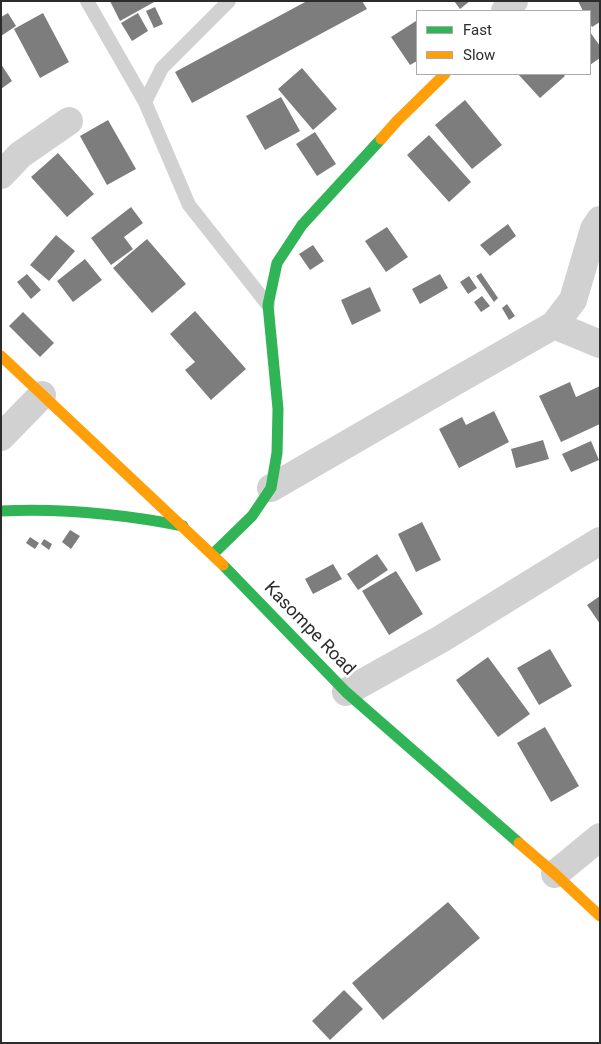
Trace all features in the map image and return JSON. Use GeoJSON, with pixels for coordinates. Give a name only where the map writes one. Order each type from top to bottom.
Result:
{"type":"FeatureCollection","features":[{"type":"Feature","properties":{"kind":"street"},"geometry":{"type":"LineString","coordinates":[[271,488],[276,453],[278,408],[268,305],[276,263],[302,225],[397,121],[445,75]]}},
{"type":"Feature","properties":{"kind":"street"},"geometry":{"type":"LineString","coordinates":[[1,174],[20,155],[69,121]]}},
{"type":"Feature","properties":{"kind":"street"},"geometry":{"type":"LineString","coordinates":[[213,554],[252,516],[271,488],[554,325],[573,300],[594,229],[600,220]]}},
{"type":"Feature","properties":{"kind":"street"},"geometry":{"type":"LineString","coordinates":[[554,325],[600,344]]}},
{"type":"Feature","properties":{"kind":"street","name":"Kasompe Road"},"geometry":{"type":"LineString","coordinates":[[1,356],[213,554],[346,692],[555,874],[600,916]]}},
{"type":"Feature","properties":{"kind":"street"},"geometry":{"type":"LineString","coordinates":[[1,437],[42,395]]}},
{"type":"Feature","properties":{"kind":"street"},"geometry":{"type":"LineString","coordinates":[[1,511],[73,510],[119,514],[183,526]]}},
{"type":"Feature","properties":{"kind":"street"},"geometry":{"type":"LineString","coordinates":[[346,692],[441,639],[600,541]]}},
{"type":"Feature","properties":{"kind":"street"},"geometry":{"type":"LineString","coordinates":[[555,874],[600,837]]}},
{"type":"Feature","properties":{"kind":"lane"},"geometry":{"type":"LineString","coordinates":[[87,1],[145,102],[189,205],[268,305]]}},
{"type":"Feature","properties":{"kind":"lane"},"geometry":{"type":"LineString","coordinates":[[145,102],[162,68],[229,1]]}},
{"type":"Feature","properties":{"kind":"building"},"geometry":{"type":"Polygon","coordinates":[[[110,1],[156,1],[120,21],[110,1]]]}},
{"type":"Feature","properties":{"kind":"building"},"geometry":{"type":"Polygon","coordinates":[[[307,1],[362,1],[367,9],[192,103],[175,72],[307,1]]]}},
{"type":"Feature","properties":{"kind":"building"},"geometry":{"type":"Polygon","coordinates":[[[454,1],[470,1],[460,9],[454,1]]]}},
{"type":"Feature","properties":{"kind":"building"},"geometry":{"type":"Polygon","coordinates":[[[578,1],[600,1],[600,22],[592,27],[591,10],[582,10],[578,1]]]}},
{"type":"Feature","properties":{"kind":"building"},"geometry":{"type":"Polygon","coordinates":[[[155,7],[163,24],[154,28],[146,11],[155,7]]]}},
{"type":"Feature","properties":{"kind":"building"},"geometry":{"type":"Polygon","coordinates":[[[8,13],[16,26],[1,36],[1,17],[8,13]]]}},
{"type":"Feature","properties":{"kind":"building"},"geometry":{"type":"Polygon","coordinates":[[[43,13],[69,62],[40,78],[14,29],[43,13]]]}},
{"type":"Feature","properties":{"kind":"building"},"geometry":{"type":"Polygon","coordinates":[[[138,13],[148,31],[132,41],[121,23],[138,13]]]}},
{"type":"Feature","properties":{"kind":"building"},"geometry":{"type":"Polygon","coordinates":[[[416,21],[416,62],[410,65],[391,37],[416,21]]]}},
{"type":"Feature","properties":{"kind":"building"},"geometry":{"type":"Polygon","coordinates":[[[591,33],[600,46],[600,58],[591,64],[591,33]]]}},
{"type":"Feature","properties":{"kind":"building"},"geometry":{"type":"Polygon","coordinates":[[[1,64],[12,81],[1,89],[1,64]]]}},
{"type":"Feature","properties":{"kind":"building"},"geometry":{"type":"Polygon","coordinates":[[[302,68],[337,109],[313,130],[278,89],[302,68]]]}},
{"type":"Feature","properties":{"kind":"building"},"geometry":{"type":"Polygon","coordinates":[[[519,75],[565,76],[540,98],[519,75]]]}},
{"type":"Feature","properties":{"kind":"building"},"geometry":{"type":"Polygon","coordinates":[[[281,97],[300,131],[265,150],[246,116],[281,97]]]}},
{"type":"Feature","properties":{"kind":"building"},"geometry":{"type":"Polygon","coordinates":[[[465,100],[502,145],[472,169],[435,125],[465,100]]]}},
{"type":"Feature","properties":{"kind":"building"},"geometry":{"type":"Polygon","coordinates":[[[108,120],[136,169],[107,185],[80,136],[108,120]]]}},
{"type":"Feature","properties":{"kind":"building"},"geometry":{"type":"Polygon","coordinates":[[[315,132],[336,164],[317,176],[296,144],[315,132]]]}},
{"type":"Feature","properties":{"kind":"building"},"geometry":{"type":"Polygon","coordinates":[[[429,135],[471,182],[449,202],[407,155],[429,135]]]}},
{"type":"Feature","properties":{"kind":"building"},"geometry":{"type":"Polygon","coordinates":[[[58,153],[94,194],[67,217],[31,177],[58,153]]]}},
{"type":"Feature","properties":{"kind":"building"},"geometry":{"type":"Polygon","coordinates":[[[131,207],[143,223],[124,237],[133,249],[111,265],[91,238],[131,207]]]}},
{"type":"Feature","properties":{"kind":"building"},"geometry":{"type":"Polygon","coordinates":[[[508,224],[516,236],[490,256],[480,245],[508,224]]]}},
{"type":"Feature","properties":{"kind":"building"},"geometry":{"type":"Polygon","coordinates":[[[387,227],[408,257],[386,272],[365,241],[387,227]]]}},
{"type":"Feature","properties":{"kind":"building"},"geometry":{"type":"Polygon","coordinates":[[[56,235],[75,251],[49,281],[30,265],[56,235]]]}},
{"type":"Feature","properties":{"kind":"building"},"geometry":{"type":"Polygon","coordinates":[[[147,239],[186,284],[152,313],[113,268],[147,239]]]}},
{"type":"Feature","properties":{"kind":"building"},"geometry":{"type":"Polygon","coordinates":[[[313,245],[324,261],[310,270],[299,254],[313,245]]]}},
{"type":"Feature","properties":{"kind":"building"},"geometry":{"type":"Polygon","coordinates":[[[85,259],[102,280],[73,302],[57,281],[85,259]]]}},
{"type":"Feature","properties":{"kind":"building"},"geometry":{"type":"Polygon","coordinates":[[[481,273],[498,298],[494,302],[476,276],[481,273]]]}},
{"type":"Feature","properties":{"kind":"building"},"geometry":{"type":"Polygon","coordinates":[[[27,274],[41,290],[31,299],[17,282],[27,274]]]}},
{"type":"Feature","properties":{"kind":"building"},"geometry":{"type":"Polygon","coordinates":[[[440,274],[448,288],[420,304],[412,289],[440,274]]]}},
{"type":"Feature","properties":{"kind":"building"},"geometry":{"type":"Polygon","coordinates":[[[469,276],[477,288],[468,294],[460,282],[469,276]]]}},
{"type":"Feature","properties":{"kind":"building"},"geometry":{"type":"Polygon","coordinates":[[[370,287],[381,311],[352,325],[341,300],[370,287]]]}},
{"type":"Feature","properties":{"kind":"building"},"geometry":{"type":"Polygon","coordinates":[[[482,296],[490,306],[481,312],[474,302],[482,296]]]}},
{"type":"Feature","properties":{"kind":"building"},"geometry":{"type":"Polygon","coordinates":[[[507,304],[515,316],[509,320],[502,308],[507,304]]]}},
{"type":"Feature","properties":{"kind":"building"},"geometry":{"type":"Polygon","coordinates":[[[195,311],[246,369],[211,400],[185,370],[195,362],[170,334],[195,311]]]}},
{"type":"Feature","properties":{"kind":"building"},"geometry":{"type":"Polygon","coordinates":[[[23,312],[54,343],[40,357],[9,326],[23,312]]]}},
{"type":"Feature","properties":{"kind":"building"},"geometry":{"type":"Polygon","coordinates":[[[570,382],[576,397],[600,386],[600,424],[561,442],[539,396],[570,382]]]}},
{"type":"Feature","properties":{"kind":"building"},"geometry":{"type":"Polygon","coordinates":[[[494,411],[509,442],[459,468],[439,429],[462,417],[466,425],[494,411]]]}},
{"type":"Feature","properties":{"kind":"building"},"geometry":{"type":"Polygon","coordinates":[[[543,440],[549,459],[516,468],[511,449],[543,440]]]}},
{"type":"Feature","properties":{"kind":"building"},"geometry":{"type":"Polygon","coordinates":[[[591,441],[599,460],[571,472],[562,454],[591,441]]]}},
{"type":"Feature","properties":{"kind":"building"},"geometry":{"type":"Polygon","coordinates":[[[422,522],[441,560],[416,572],[398,534],[422,522]]]}},
{"type":"Feature","properties":{"kind":"building"},"geometry":{"type":"Polygon","coordinates":[[[70,530],[80,536],[71,549],[62,542],[70,530]]]}},
{"type":"Feature","properties":{"kind":"building"},"geometry":{"type":"Polygon","coordinates":[[[30,537],[39,543],[35,549],[26,543],[30,537]]]}},
{"type":"Feature","properties":{"kind":"building"},"geometry":{"type":"Polygon","coordinates":[[[44,539],[52,544],[49,550],[41,544],[44,539]]]}},
{"type":"Feature","properties":{"kind":"building"},"geometry":{"type":"Polygon","coordinates":[[[377,554],[388,570],[358,590],[347,574],[377,554]]]}},
{"type":"Feature","properties":{"kind":"building"},"geometry":{"type":"Polygon","coordinates":[[[333,564],[342,579],[313,594],[305,579],[333,564]]]}},
{"type":"Feature","properties":{"kind":"building"},"geometry":{"type":"Polygon","coordinates":[[[396,571],[423,614],[389,635],[362,591],[396,571]]]}},
{"type":"Feature","properties":{"kind":"building"},"geometry":{"type":"Polygon","coordinates":[[[600,596],[600,624],[587,605],[600,596]]]}},
{"type":"Feature","properties":{"kind":"building"},"geometry":{"type":"Polygon","coordinates":[[[550,649],[572,686],[539,705],[517,668],[550,649]]]}},
{"type":"Feature","properties":{"kind":"building"},"geometry":{"type":"Polygon","coordinates":[[[488,657],[530,714],[498,737],[456,680],[488,657]]]}},
{"type":"Feature","properties":{"kind":"building"},"geometry":{"type":"Polygon","coordinates":[[[545,727],[579,786],[551,802],[517,743],[545,727]]]}},
{"type":"Feature","properties":{"kind":"building"},"geometry":{"type":"Polygon","coordinates":[[[448,902],[480,938],[383,1020],[352,983],[448,902]]]}},
{"type":"Feature","properties":{"kind":"building"},"geometry":{"type":"Polygon","coordinates":[[[344,990],[363,1009],[330,1040],[312,1021],[344,990]]]}},
{"type":"Feature","properties":{"kind":"traffic: fast"},"geometry":{"type":"LineString","coordinates":[[213,554],[252,516],[271,488],[277,453],[278,409],[268,305],[277,263],[302,225],[381,139]]}},
{"type":"Feature","properties":{"kind":"traffic: fast"},"geometry":{"type":"LineString","coordinates":[[1,511],[47,510],[92,513],[138,518],[183,526]]}},
{"type":"Feature","properties":{"kind":"traffic: fast"},"geometry":{"type":"LineString","coordinates":[[223,565],[346,692],[519,843]]}},
{"type":"Feature","properties":{"kind":"traffic: slow"},"geometry":{"type":"LineString","coordinates":[[381,139],[444,75]]}},
{"type":"Feature","properties":{"kind":"traffic: slow"},"geometry":{"type":"LineString","coordinates":[[1,356],[223,565]]}},
{"type":"Feature","properties":{"kind":"traffic: slow"},"geometry":{"type":"LineString","coordinates":[[519,843],[600,916]]}}]}
